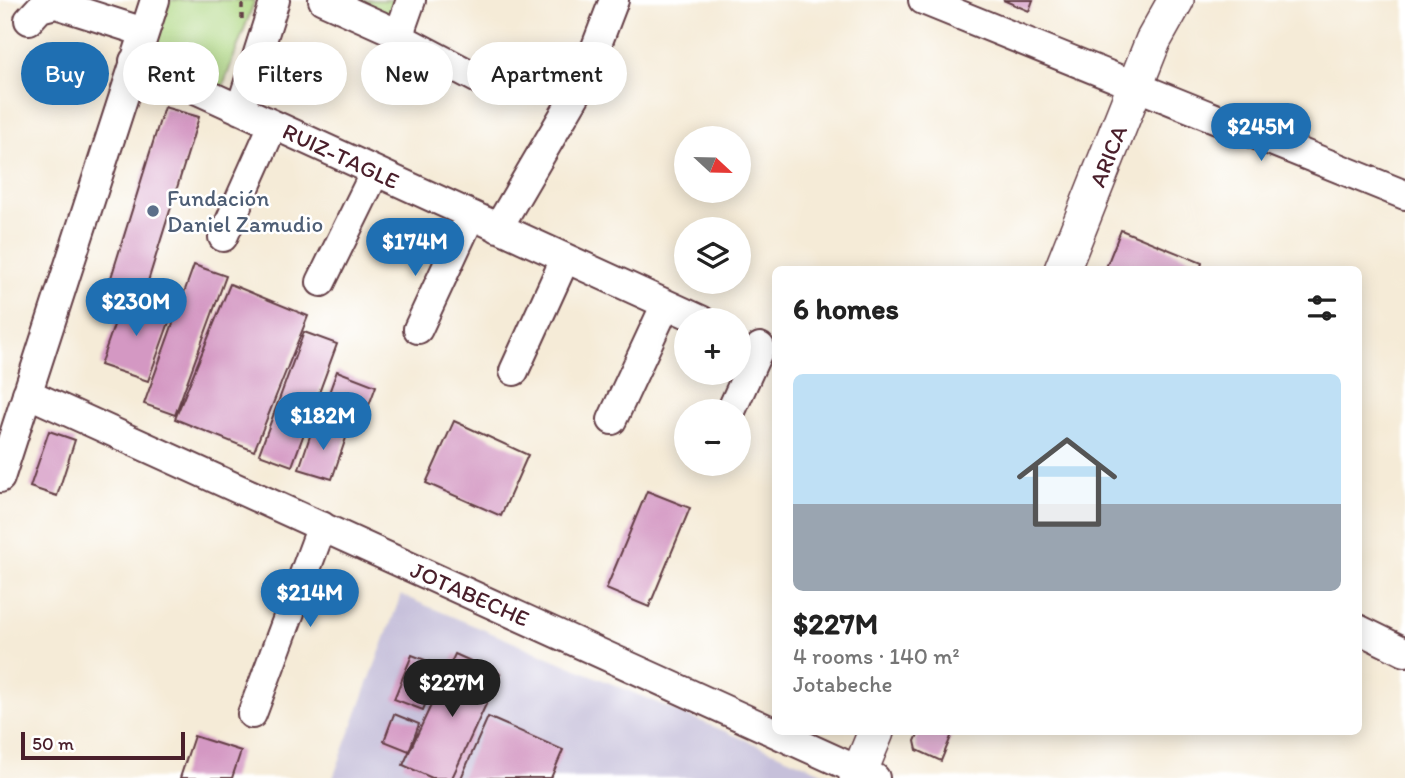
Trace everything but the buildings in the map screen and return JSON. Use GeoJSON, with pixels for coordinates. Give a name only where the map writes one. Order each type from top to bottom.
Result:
{"type":"FeatureCollection","features":[{"type":"Feature","properties":{"kind":"main road","name":"ARICA"},"geometry":{"type":"LineString","coordinates":[[1064,266],[1153,41],[1162,0]]}},
{"type":"Feature","properties":{"kind":"main road","name":"ARICA"},"geometry":{"type":"LineString","coordinates":[[1153,41],[1176,0]]}},
{"type":"Feature","properties":{"kind":"main road"},"geometry":{"type":"LineString","coordinates":[[863,775],[875,735]]}},
{"type":"Feature","properties":{"kind":"street"},"geometry":{"type":"LineString","coordinates":[[141,42],[155,0]]}},
{"type":"Feature","properties":{"kind":"street"},"geometry":{"type":"LineString","coordinates":[[240,110],[275,0]]}},
{"type":"Feature","properties":{"kind":"street"},"geometry":{"type":"LineString","coordinates":[[323,0],[399,34],[410,43],[467,73]]}},
{"type":"Feature","properties":{"kind":"street"},"geometry":{"type":"LineString","coordinates":[[399,34],[411,0]]}},
{"type":"Feature","properties":{"kind":"street"},"geometry":{"type":"LineString","coordinates":[[498,228],[581,86],[614,0]]}},
{"type":"Feature","properties":{"kind":"street"},"geometry":{"type":"LineString","coordinates":[[923,0],[1405,195]]}},
{"type":"Feature","properties":{"kind":"street"},"geometry":{"type":"LineString","coordinates":[[29,20],[40,8],[57,4],[144,32]]}},
{"type":"Feature","properties":{"kind":"street"},"geometry":{"type":"LineString","coordinates":[[0,478],[123,95]]}},
{"type":"Feature","properties":{"kind":"street","name":"RUIZ-TAGLE"},"geometry":{"type":"LineString","coordinates":[[219,100],[675,308]]}},
{"type":"Feature","properties":{"kind":"street"},"geometry":{"type":"LineString","coordinates":[[223,237],[273,125]]}},
{"type":"Feature","properties":{"kind":"street"},"geometry":{"type":"LineString","coordinates":[[321,282],[375,172]]}},
{"type":"Feature","properties":{"kind":"street"},"geometry":{"type":"LineString","coordinates":[[418,329],[471,215]]}},
{"type":"Feature","properties":{"kind":"street"},"geometry":{"type":"LineString","coordinates":[[514,371],[565,259]]}},
{"type":"Feature","properties":{"kind":"street"},"geometry":{"type":"LineString","coordinates":[[612,419],[666,304]]}},
{"type":"Feature","properties":{"kind":"street"},"geometry":{"type":"LineString","coordinates":[[736,399],[758,346]]}},
{"type":"Feature","properties":{"kind":"street","name":"JOTABECHE"},"geometry":{"type":"LineString","coordinates":[[27,393],[772,733]]}},
{"type":"Feature","properties":{"kind":"street"},"geometry":{"type":"LineString","coordinates":[[252,714],[322,526]]}},
{"type":"Feature","properties":{"kind":"street"},"geometry":{"type":"LineString","coordinates":[[1362,631],[1405,652]]}},
{"type":"Feature","properties":{"kind":"street","name":"JOTABECHE"},"geometry":{"type":"LineString","coordinates":[[776,735],[863,775]]}},
{"type":"Feature","properties":{"kind":"shaded area"},"geometry":{"type":"Polygon","coordinates":[[[401,595],[829,775],[827,778],[333,778],[401,595]]]}},
{"type":"Feature","properties":{"kind":"green space"},"geometry":{"type":"Polygon","coordinates":[[[170,0],[255,0],[239,42],[233,42],[233,59],[222,89],[219,88],[219,42],[155,42],[170,0]]]}},
{"type":"Feature","properties":{"kind":"green space"},"geometry":{"type":"Polygon","coordinates":[[[348,0],[404,0],[396,21],[348,0]]]}},
{"type":"Feature","properties":{"kind":"place","name":"Fundación Daniel Zamudio"},"geometry":{"type":"Point","coordinates":[153,211]}}]}
